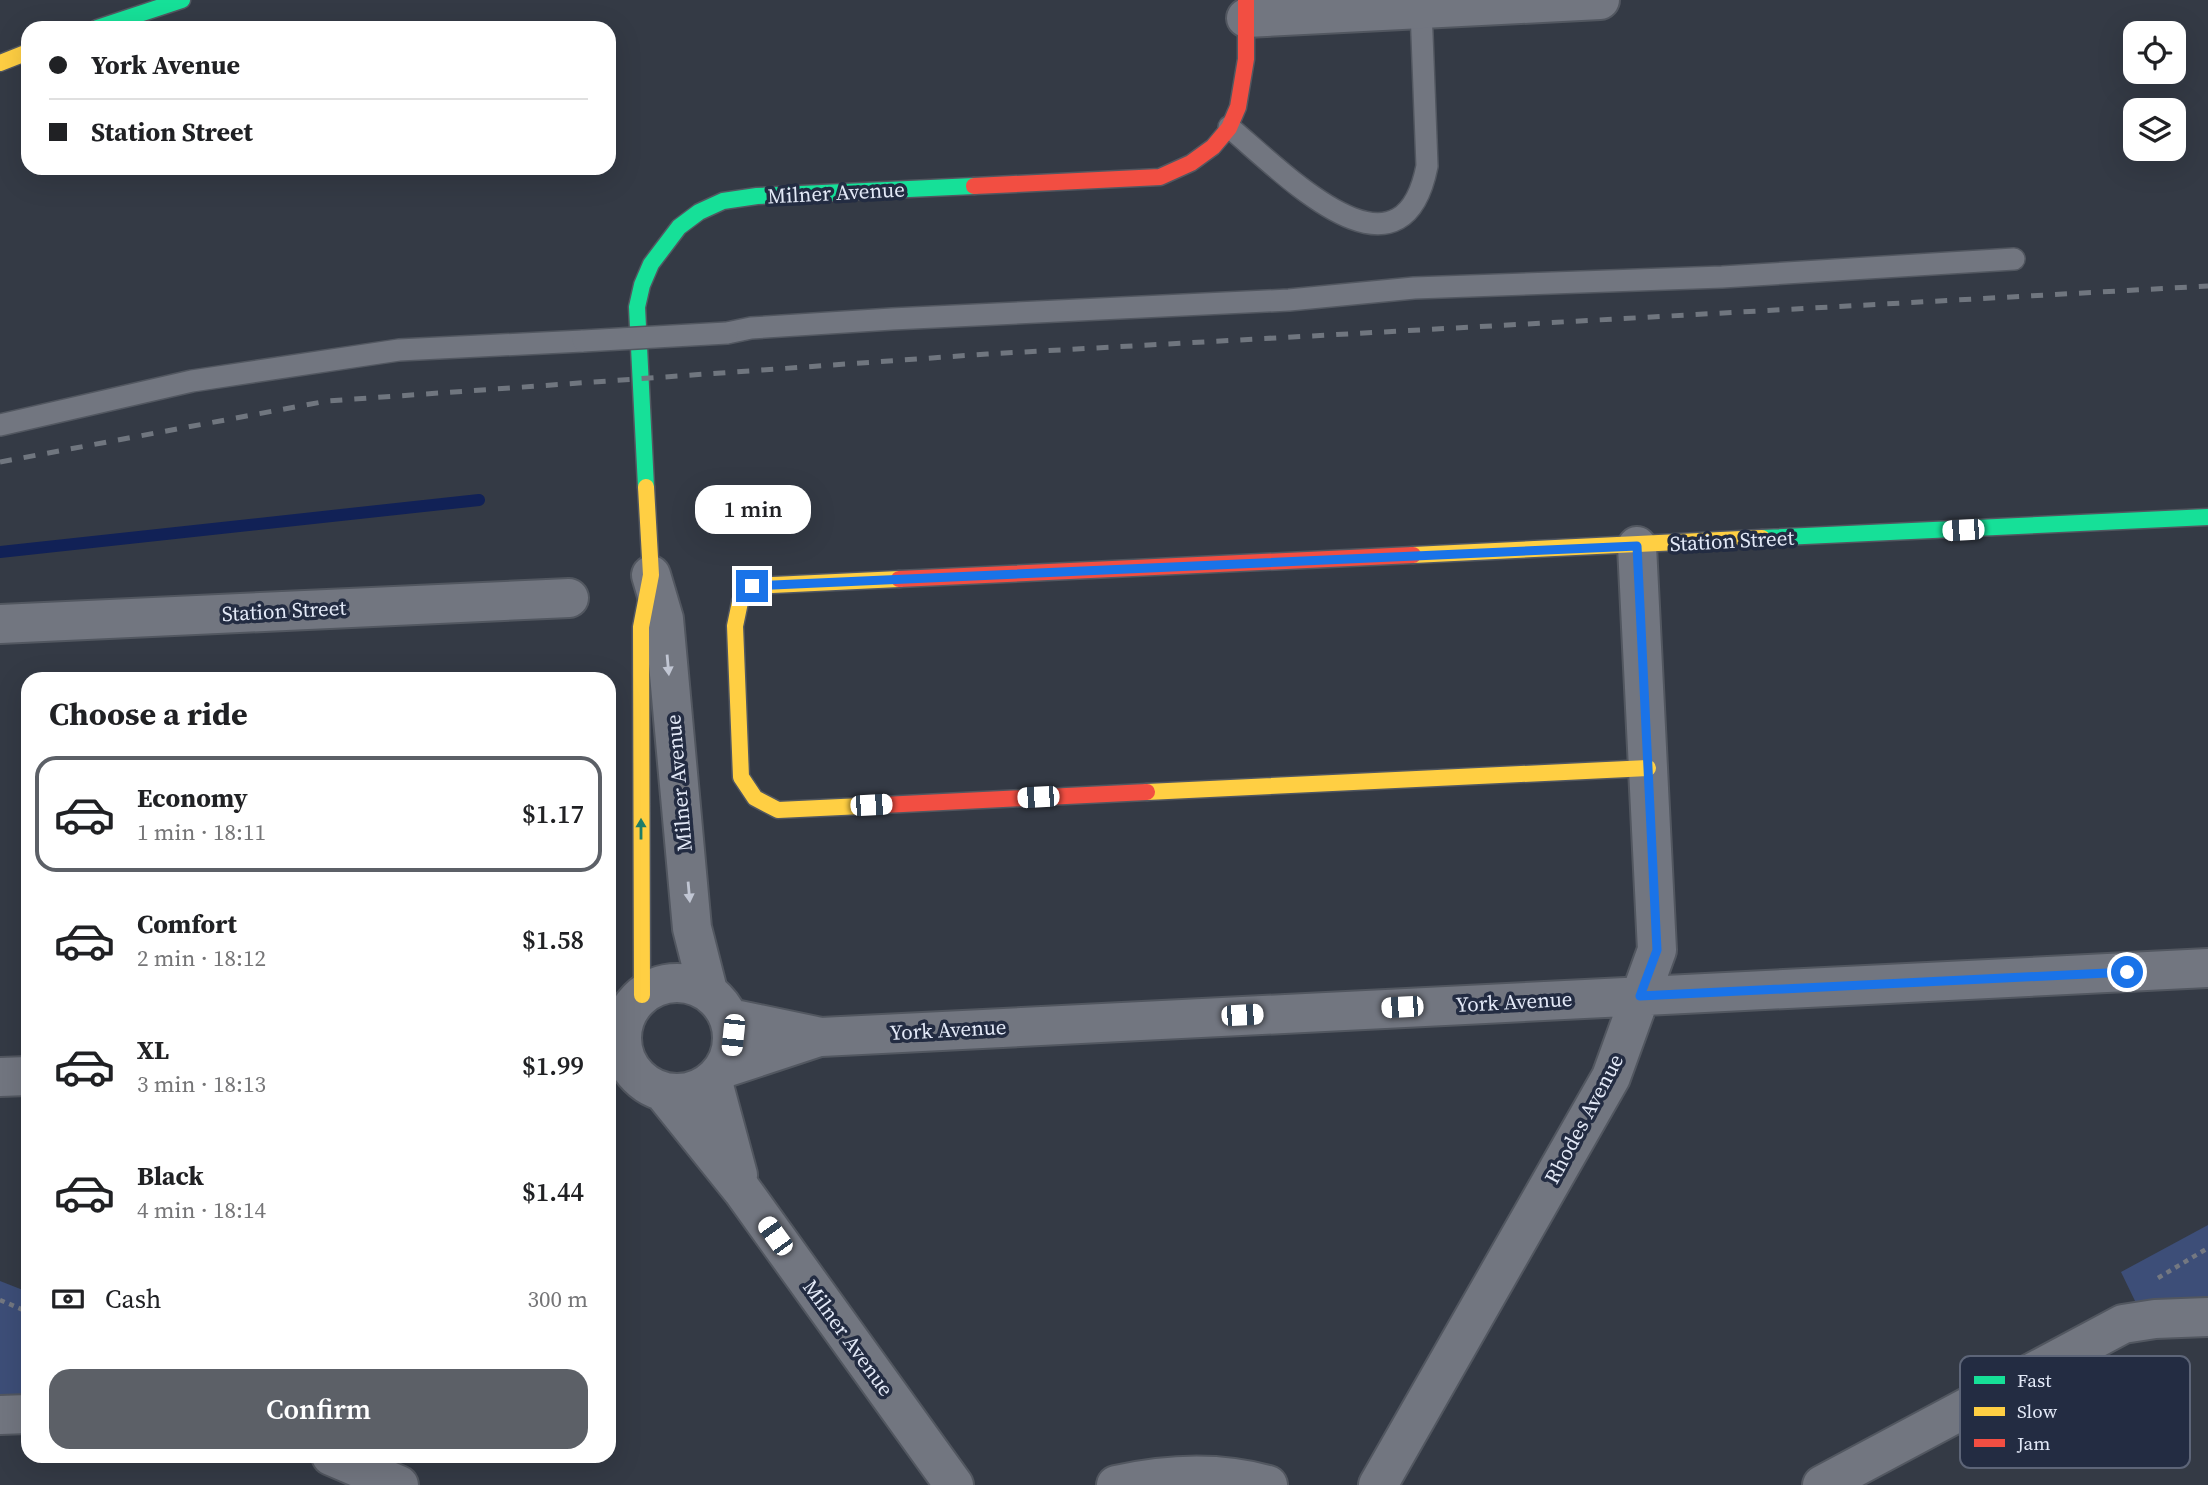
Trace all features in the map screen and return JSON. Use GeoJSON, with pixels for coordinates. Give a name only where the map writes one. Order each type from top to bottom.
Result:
{"type":"FeatureCollection","features":[{"type":"Feature","properties":{"kind":"street"},"geometry":{"type":"LineString","coordinates":[[117,21],[181,0]]}},
{"type":"Feature","properties":{"kind":"street"},"geometry":{"type":"LineString","coordinates":[[1246,9],[1421,9],[1600,0]]}},
{"type":"Feature","properties":{"kind":"street","name":"Milner Avenue"},"geometry":{"type":"LineString","coordinates":[[627,1006],[642,627],[651,575],[638,307],[651,264],[679,228],[699,212],[723,201],[757,197],[1160,177],[1196,161],[1211,149],[1230,127],[1244,91],[1246,9]]}},
{"type":"Feature","properties":{"kind":"street"},"geometry":{"type":"LineString","coordinates":[[0,63],[21,55]]}},
{"type":"Feature","properties":{"kind":"street","name":"Station Street"},"geometry":{"type":"LineString","coordinates":[[1648,768],[778,810],[759,803],[745,787],[741,777],[735,626],[740,602],[752,586],[2208,517]]}},
{"type":"Feature","properties":{"kind":"street","name":"Rhodes Avenue"},"geometry":{"type":"LineString","coordinates":[[1378,1485],[1611,1077],[1657,950],[1637,546]]}},
{"type":"Feature","properties":{"kind":"street","name":"Milner Avenue"},"geometry":{"type":"LineString","coordinates":[[651,575],[664,619],[692,928],[719,1004]]}},
{"type":"Feature","properties":{"kind":"street","name":"Station Street"},"geometry":{"type":"LineString","coordinates":[[0,624],[569,598]]}},
{"type":"Feature","properties":{"kind":"street","name":"York Avenue"},"geometry":{"type":"LineString","coordinates":[[719,1075],[821,1037],[2208,968]]}},
{"type":"Feature","properties":{"kind":"street"},"geometry":{"type":"LineString","coordinates":[[674,983],[691,984],[719,1004],[733,1035],[719,1075],[689,1092],[636,1079],[626,1059],[622,1042],[627,1006],[657,986],[674,983]]}},
{"type":"Feature","properties":{"kind":"street","name":"York Avenue"},"geometry":{"type":"LineString","coordinates":[[719,1004],[821,1037]]}},
{"type":"Feature","properties":{"kind":"street","name":"Milner Avenue"},"geometry":{"type":"LineString","coordinates":[[719,1075],[742,1190]]}},
{"type":"Feature","properties":{"kind":"street"},"geometry":{"type":"LineString","coordinates":[[0,1077],[21,1076]]}},
{"type":"Feature","properties":{"kind":"street","name":"Milner Avenue"},"geometry":{"type":"LineString","coordinates":[[636,1079],[742,1190],[954,1485]]}},
{"type":"Feature","properties":{"kind":"street"},"geometry":{"type":"LineString","coordinates":[[2063,1356],[2123,1324],[2155,1319],[2208,1317]]}},
{"type":"Feature","properties":{"kind":"street"},"geometry":{"type":"LineString","coordinates":[[1822,1485],[1960,1411]]}},
{"type":"Feature","properties":{"kind":"street"},"geometry":{"type":"LineString","coordinates":[[0,1415],[21,1414]]}},
{"type":"Feature","properties":{"kind":"street"},"geometry":{"type":"LineString","coordinates":[[347,1463],[399,1485]]}},
{"type":"Feature","properties":{"kind":"street"},"geometry":{"type":"LineString","coordinates":[[1116,1485],[1145,1479],[1201,1475],[1268,1485]]}},
{"type":"Feature","properties":{"kind":"lane"},"geometry":{"type":"LineString","coordinates":[[1230,127],[1310,194],[1345,218],[1380,225],[1396,220],[1413,207],[1422,191],[1427,166],[1421,9]]}},
{"type":"Feature","properties":{"kind":"lane"},"geometry":{"type":"LineString","coordinates":[[0,425],[192,381],[399,350],[727,333],[751,328],[879,320],[1289,300],[1413,288],[1722,276],[2014,260]]}},
{"type":"Feature","properties":{"kind":"path"},"geometry":{"type":"LineString","coordinates":[[0,1300],[21,1309]]}},
{"type":"Feature","properties":{"kind":"shaded area"},"geometry":{"type":"Polygon","coordinates":[[[2208,1225],[2208,1299],[2136,1303],[2121,1272],[2208,1225]]]}},
{"type":"Feature","properties":{"kind":"shaded area"},"geometry":{"type":"Polygon","coordinates":[[[0,1281],[21,1289],[21,1396],[0,1397],[0,1281]]]}},
{"type":"Feature","properties":{"kind":"waterway"},"geometry":{"type":"LineString","coordinates":[[0,552],[479,500]]}},
{"type":"Feature","properties":{"kind":"railway"},"geometry":{"type":"LineString","coordinates":[[0,462],[327,401],[987,354],[2208,286]]}},
{"type":"Feature","properties":{"kind":"traffic: fast"},"geometry":{"type":"LineString","coordinates":[[118,21],[182,0]]}},
{"type":"Feature","properties":{"kind":"traffic: fast"},"geometry":{"type":"LineString","coordinates":[[646,487],[637,307],[651,264],[679,227],[699,212],[723,201],[757,196],[974,186]]}},
{"type":"Feature","properties":{"kind":"traffic: fast"},"geometry":{"type":"LineString","coordinates":[[1762,538],[2208,517]]}},
{"type":"Feature","properties":{"kind":"traffic: slow"},"geometry":{"type":"LineString","coordinates":[[0,63],[21,55]]}},
{"type":"Feature","properties":{"kind":"traffic: slow"},"geometry":{"type":"LineString","coordinates":[[642,995],[641,627],[651,575],[646,487]]}},
{"type":"Feature","properties":{"kind":"traffic: slow"},"geometry":{"type":"LineString","coordinates":[[1413,555],[1762,538]]}},
{"type":"Feature","properties":{"kind":"traffic: slow"},"geometry":{"type":"LineString","coordinates":[[883,805],[778,810],[755,798],[741,777],[735,626],[740,602],[753,586],[899,579]]}},
{"type":"Feature","properties":{"kind":"traffic: slow"},"geometry":{"type":"LineString","coordinates":[[1147,792],[1648,768]]}},
{"type":"Feature","properties":{"kind":"traffic: jam"},"geometry":{"type":"LineString","coordinates":[[974,186],[1160,177],[1191,163],[1213,147],[1229,128],[1238,107],[1246,59],[1246,0]]}},
{"type":"Feature","properties":{"kind":"traffic: jam"},"geometry":{"type":"LineString","coordinates":[[899,579],[1413,555]]}},
{"type":"Feature","properties":{"kind":"traffic: jam"},"geometry":{"type":"LineString","coordinates":[[883,805],[1147,792]]}},
{"type":"Feature","properties":{"kind":"route"},"geometry":{"type":"LineString","coordinates":[[752,586],[1637,546],[1657,950],[1640,996],[2127,972]]}}]}
